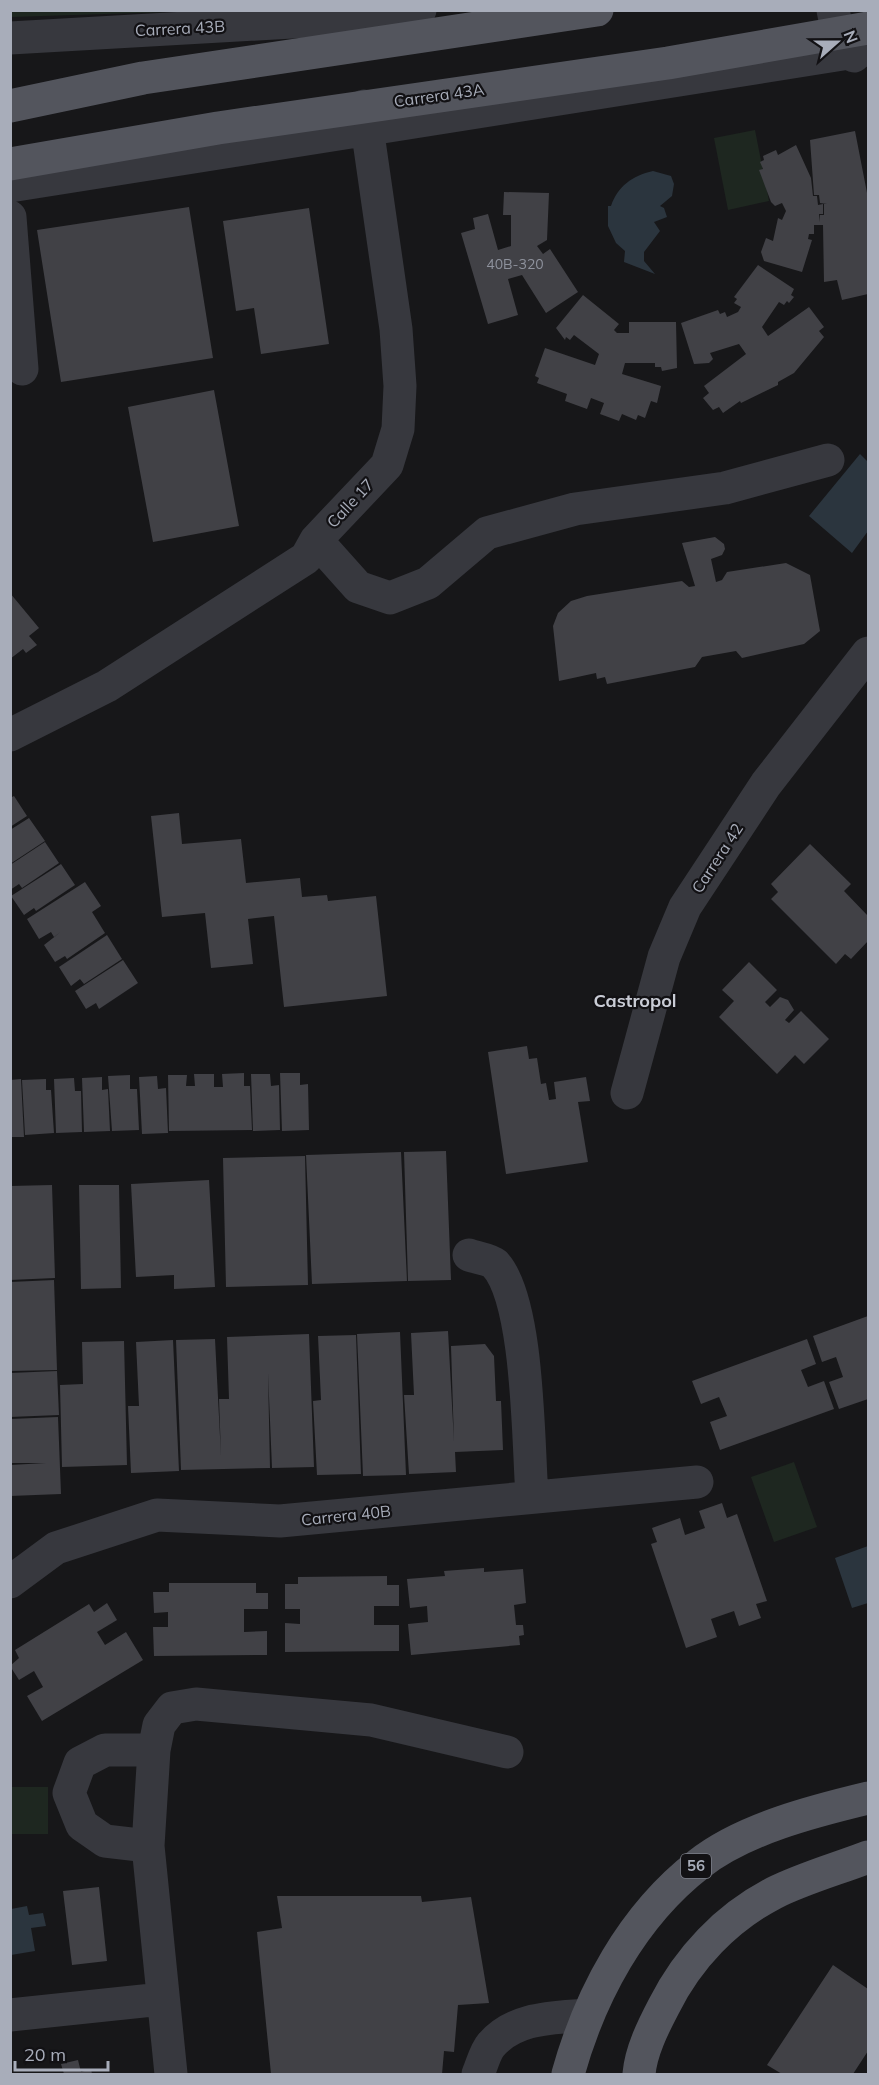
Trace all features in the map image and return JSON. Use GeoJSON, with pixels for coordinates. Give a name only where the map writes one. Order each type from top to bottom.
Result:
{"type":"FeatureCollection","features":[{"type":"Feature","properties":{"kind":"main road"},"geometry":{"type":"LineString","coordinates":[[10,106],[143,78],[597,10]]}},
{"type":"Feature","properties":{"kind":"main road","name":"Carrera 43A"},"geometry":{"type":"LineString","coordinates":[[10,164],[366,117],[855,40]]}},
{"type":"Feature","properties":{"kind":"main road","name":"56"},"geometry":{"type":"LineString","coordinates":[[567,2074],[600,1985],[640,1926],[669,1891],[699,1863],[739,1840],[767,1829],[814,1812],[868,1798]]}},
{"type":"Feature","properties":{"kind":"main road"},"geometry":{"type":"LineString","coordinates":[[639,2074],[640,2061],[674,1986],[716,1934],[774,1893],[868,1857]]}},
{"type":"Feature","properties":{"kind":"street","name":"Carrera 43B"},"geometry":{"type":"LineString","coordinates":[[10,38],[362,18],[420,10]]}},
{"type":"Feature","properties":{"kind":"street"},"geometry":{"type":"LineString","coordinates":[[10,186],[366,117]]}},
{"type":"Feature","properties":{"kind":"street","name":"Calle 17"},"geometry":{"type":"LineString","coordinates":[[10,735],[107,686],[306,558],[316,540],[387,465],[398,429],[400,386],[396,329],[366,117]]}},
{"type":"Feature","properties":{"kind":"street"},"geometry":{"type":"LineString","coordinates":[[10,217],[22,369]]}},
{"type":"Feature","properties":{"kind":"street"},"geometry":{"type":"LineString","coordinates":[[316,540],[358,587],[390,598],[428,583],[488,533],[575,509],[725,488],[828,460]]}},
{"type":"Feature","properties":{"kind":"street","name":"Carrera 42"},"geometry":{"type":"LineString","coordinates":[[627,1093],[664,957],[685,907],[766,783],[868,653]]}},
{"type":"Feature","properties":{"kind":"street"},"geometry":{"type":"LineString","coordinates":[[469,1255],[493,1263],[509,1286],[520,1328],[532,1496]]}},
{"type":"Feature","properties":{"kind":"street","name":"Carrera 40B"},"geometry":{"type":"LineString","coordinates":[[10,1582],[56,1548],[157,1515],[280,1521],[697,1482]]}},
{"type":"Feature","properties":{"kind":"street"},"geometry":{"type":"LineString","coordinates":[[171,2074],[148,1846],[154,1750],[159,1725],[172,1708],[196,1704],[371,1720],[507,1752]]}},
{"type":"Feature","properties":{"kind":"street"},"geometry":{"type":"LineString","coordinates":[[148,1846],[105,1841],[82,1825],[69,1792],[80,1763],[105,1750],[154,1750]]}},
{"type":"Feature","properties":{"kind":"street"},"geometry":{"type":"LineString","coordinates":[[10,2015],[162,1999]]}},
{"type":"Feature","properties":{"kind":"street"},"geometry":{"type":"LineString","coordinates":[[478,2074],[490,2046],[506,2032],[527,2022],[587,2015]]}},
{"type":"Feature","properties":{"kind":"shaded area"},"geometry":{"type":"Polygon","coordinates":[[[11,10],[199,10],[199,11],[11,17],[11,10]]]}},
{"type":"Feature","properties":{"kind":"shaded area"},"geometry":{"type":"Polygon","coordinates":[[[755,130],[769,201],[728,210],[714,138],[755,130]]]}},
{"type":"Feature","properties":{"kind":"shaded area"},"geometry":{"type":"Polygon","coordinates":[[[653,171],[671,176],[674,184],[672,196],[660,206],[664,208],[667,217],[654,222],[660,231],[644,252],[644,261],[655,274],[624,262],[625,251],[616,243],[608,226],[608,206],[611,206],[622,187],[632,179],[653,171]]]}},
{"type":"Feature","properties":{"kind":"shaded area"},"geometry":{"type":"Polygon","coordinates":[[[860,454],[868,462],[868,531],[852,553],[809,516],[860,454]]]}},
{"type":"Feature","properties":{"kind":"shaded area"},"geometry":{"type":"Polygon","coordinates":[[[794,1462],[817,1527],[774,1542],[751,1477],[794,1462]]]}},
{"type":"Feature","properties":{"kind":"shaded area"},"geometry":{"type":"Polygon","coordinates":[[[868,1546],[868,1603],[852,1608],[835,1558],[868,1546]]]}},
{"type":"Feature","properties":{"kind":"shaded area"},"geometry":{"type":"Polygon","coordinates":[[[11,1787],[48,1787],[48,1834],[11,1834],[11,1787]]]}},
{"type":"Feature","properties":{"kind":"shaded area"},"geometry":{"type":"Polygon","coordinates":[[[27,1906],[29,1915],[43,1913],[46,1926],[31,1928],[35,1951],[11,1955],[11,1909],[27,1906]]]}},
{"type":"Feature","properties":{"kind":"building"},"geometry":{"type":"Polygon","coordinates":[[[855,131],[868,198],[868,294],[842,300],[837,280],[824,282],[823,225],[814,225],[814,234],[809,234],[808,239],[812,240],[802,272],[764,261],[761,252],[766,238],[773,241],[778,218],[782,220],[786,211],[782,203],[775,206],[771,202],[759,170],[763,169],[760,162],[764,160],[763,156],[776,150],[778,155],[796,145],[811,178],[813,196],[817,196],[818,205],[823,204],[823,214],[819,214],[820,222],[820,215],[824,215],[824,204],[827,204],[820,203],[819,195],[814,195],[810,140],[855,131]]]}},
{"type":"Feature","properties":{"kind":"building"},"geometry":{"type":"Polygon","coordinates":[[[504,192],[549,193],[547,240],[537,246],[543,254],[550,249],[578,292],[546,313],[522,275],[508,279],[518,315],[488,324],[461,233],[475,229],[473,218],[488,214],[498,250],[511,246],[511,215],[503,215],[504,192]]]}},
{"type":"Feature","properties":{"kind":"building"},"geometry":{"type":"Polygon","coordinates":[[[189,207],[213,358],[61,382],[37,230],[189,207]]]}},
{"type":"Feature","properties":{"kind":"building"},"geometry":{"type":"Polygon","coordinates":[[[309,208],[329,344],[261,354],[254,308],[236,311],[223,221],[309,208]]]}},
{"type":"Feature","properties":{"kind":"building"},"geometry":{"type":"Polygon","coordinates":[[[758,265],[794,289],[791,295],[794,297],[789,303],[787,301],[784,305],[779,302],[762,327],[768,336],[809,307],[824,327],[819,331],[824,337],[794,373],[778,382],[778,385],[741,403],[740,401],[723,413],[719,407],[713,410],[703,398],[709,393],[704,386],[746,354],[739,344],[710,353],[713,359],[709,363],[694,364],[681,323],[718,310],[720,314],[725,312],[727,317],[738,312],[741,307],[734,303],[737,299],[734,297],[758,265]]]}},
{"type":"Feature","properties":{"kind":"building"},"geometry":{"type":"Polygon","coordinates":[[[583,295],[619,324],[614,330],[617,333],[629,333],[629,322],[676,322],[677,368],[662,371],[661,367],[655,367],[655,363],[625,363],[622,374],[661,386],[657,403],[651,401],[645,418],[638,415],[636,420],[622,414],[619,421],[600,414],[604,403],[591,398],[587,409],[565,401],[567,394],[537,383],[539,378],[535,376],[545,348],[595,365],[599,354],[574,335],[570,340],[566,337],[565,340],[556,328],[583,295]]]}},
{"type":"Feature","properties":{"kind":"building"},"geometry":{"type":"Polygon","coordinates":[[[214,390],[239,526],[153,542],[128,407],[214,390]]]}},
{"type":"Feature","properties":{"kind":"building"},"geometry":{"type":"Polygon","coordinates":[[[715,537],[724,544],[725,549],[722,555],[711,559],[716,582],[722,580],[727,572],[786,563],[810,575],[820,631],[804,644],[742,658],[736,651],[702,657],[695,667],[607,684],[605,677],[597,679],[596,673],[559,681],[553,626],[558,613],[571,601],[587,596],[682,581],[689,587],[695,586],[682,543],[715,537]]]}},
{"type":"Feature","properties":{"kind":"building"},"geometry":{"type":"Polygon","coordinates":[[[10,593],[39,628],[29,636],[37,645],[26,653],[23,649],[10,659],[10,593]]]}},
{"type":"Feature","properties":{"kind":"building"},"geometry":{"type":"Polygon","coordinates":[[[14,796],[27,816],[10,827],[10,798],[14,796]]]}},
{"type":"Feature","properties":{"kind":"building"},"geometry":{"type":"Polygon","coordinates":[[[179,813],[182,844],[241,839],[246,883],[300,878],[302,897],[327,895],[328,901],[376,896],[387,996],[284,1007],[274,916],[248,919],[253,964],[211,968],[205,913],[162,917],[151,816],[179,813]]]}},
{"type":"Feature","properties":{"kind":"building"},"geometry":{"type":"Polygon","coordinates":[[[29,818],[45,841],[10,864],[10,830],[29,818]]]}},
{"type":"Feature","properties":{"kind":"building"},"geometry":{"type":"Polygon","coordinates":[[[45,842],[59,863],[22,888],[19,884],[10,890],[10,865],[45,842]]]}},
{"type":"Feature","properties":{"kind":"building"},"geometry":{"type":"Polygon","coordinates":[[[810,844],[851,884],[844,891],[868,916],[868,941],[851,959],[845,954],[836,964],[771,899],[778,892],[771,884],[810,844]]]}},
{"type":"Feature","properties":{"kind":"building"},"geometry":{"type":"Polygon","coordinates":[[[61,864],[75,885],[36,911],[34,908],[24,915],[11,896],[61,864]]]}},
{"type":"Feature","properties":{"kind":"building"},"geometry":{"type":"Polygon","coordinates":[[[85,882],[101,906],[92,912],[105,933],[67,959],[65,956],[55,962],[44,945],[62,931],[54,937],[51,932],[39,939],[27,919],[85,882]]]}},
{"type":"Feature","properties":{"kind":"building"},"geometry":{"type":"Polygon","coordinates":[[[107,935],[122,959],[84,984],[80,979],[71,986],[59,967],[107,935]]]}},
{"type":"Feature","properties":{"kind":"building"},"geometry":{"type":"Polygon","coordinates":[[[123,960],[138,983],[99,1009],[96,1003],[86,1009],[75,991],[123,960]]]}},
{"type":"Feature","properties":{"kind":"building"},"geometry":{"type":"Polygon","coordinates":[[[749,962],[777,990],[765,1002],[770,1007],[780,997],[788,1000],[794,1010],[785,1020],[789,1023],[801,1011],[829,1039],[804,1064],[795,1055],[777,1074],[719,1017],[734,1001],[722,990],[749,962]]]}},
{"type":"Feature","properties":{"kind":"building"},"geometry":{"type":"Polygon","coordinates":[[[527,1046],[529,1059],[537,1058],[541,1084],[546,1083],[549,1100],[556,1099],[554,1082],[586,1077],[590,1101],[578,1102],[588,1162],[506,1174],[488,1052],[527,1046]]]}},
{"type":"Feature","properties":{"kind":"building"},"geometry":{"type":"Polygon","coordinates":[[[244,1073],[244,1086],[250,1086],[252,1130],[169,1131],[168,1075],[187,1075],[186,1086],[195,1086],[194,1074],[214,1074],[214,1087],[223,1087],[222,1074],[244,1073]]]}},
{"type":"Feature","properties":{"kind":"building"},"geometry":{"type":"Polygon","coordinates":[[[280,1073],[300,1073],[300,1085],[308,1084],[309,1130],[282,1131],[280,1073]]]}},
{"type":"Feature","properties":{"kind":"building"},"geometry":{"type":"Polygon","coordinates":[[[251,1074],[270,1074],[271,1086],[279,1085],[280,1130],[253,1131],[251,1074]]]}},
{"type":"Feature","properties":{"kind":"building"},"geometry":{"type":"Polygon","coordinates":[[[130,1075],[130,1089],[137,1089],[139,1130],[112,1131],[108,1076],[130,1075]]]}},
{"type":"Feature","properties":{"kind":"building"},"geometry":{"type":"Polygon","coordinates":[[[157,1076],[158,1089],[166,1088],[168,1133],[142,1134],[139,1077],[157,1076]]]}},
{"type":"Feature","properties":{"kind":"building"},"geometry":{"type":"Polygon","coordinates":[[[102,1077],[102,1090],[108,1089],[110,1131],[84,1132],[82,1078],[102,1077]]]}},
{"type":"Feature","properties":{"kind":"building"},"geometry":{"type":"Polygon","coordinates":[[[74,1078],[75,1091],[81,1091],[82,1132],[56,1133],[54,1079],[74,1078]]]}},
{"type":"Feature","properties":{"kind":"building"},"geometry":{"type":"Polygon","coordinates":[[[21,1079],[24,1137],[10,1137],[10,1080],[21,1079]]]}},
{"type":"Feature","properties":{"kind":"building"},"geometry":{"type":"Polygon","coordinates":[[[46,1079],[46,1090],[51,1090],[54,1133],[25,1135],[22,1080],[46,1079]]]}},
{"type":"Feature","properties":{"kind":"building"},"geometry":{"type":"Polygon","coordinates":[[[446,1151],[451,1280],[408,1281],[404,1152],[446,1151]]]}},
{"type":"Feature","properties":{"kind":"building"},"geometry":{"type":"Polygon","coordinates":[[[401,1152],[407,1281],[312,1284],[306,1155],[401,1152]]]}},
{"type":"Feature","properties":{"kind":"building"},"geometry":{"type":"Polygon","coordinates":[[[305,1156],[308,1285],[226,1287],[223,1158],[305,1156]]]}},
{"type":"Feature","properties":{"kind":"building"},"geometry":{"type":"Polygon","coordinates":[[[209,1180],[215,1287],[174,1289],[174,1275],[136,1277],[131,1184],[209,1180]]]}},
{"type":"Feature","properties":{"kind":"building"},"geometry":{"type":"Polygon","coordinates":[[[52,1185],[55,1278],[10,1280],[10,1186],[52,1185]]]}},
{"type":"Feature","properties":{"kind":"building"},"geometry":{"type":"Polygon","coordinates":[[[79,1185],[119,1185],[121,1288],[81,1289],[79,1185]]]}},
{"type":"Feature","properties":{"kind":"building"},"geometry":{"type":"Polygon","coordinates":[[[54,1280],[57,1370],[10,1371],[10,1282],[54,1280]]]}},
{"type":"Feature","properties":{"kind":"building"},"geometry":{"type":"Polygon","coordinates":[[[868,1316],[868,1399],[839,1409],[829,1382],[843,1377],[836,1357],[822,1362],[813,1336],[868,1316]]]}},
{"type":"Feature","properties":{"kind":"building"},"geometry":{"type":"Polygon","coordinates":[[[448,1331],[454,1442],[451,1346],[485,1344],[494,1356],[496,1401],[501,1401],[503,1450],[455,1452],[456,1472],[409,1474],[404,1395],[414,1395],[411,1333],[448,1331]]]}},
{"type":"Feature","properties":{"kind":"building"},"geometry":{"type":"Polygon","coordinates":[[[400,1332],[406,1475],[363,1476],[357,1334],[400,1332]]]}},
{"type":"Feature","properties":{"kind":"building"},"geometry":{"type":"Polygon","coordinates":[[[309,1334],[314,1467],[272,1468],[268,1373],[270,1468],[181,1470],[176,1340],[215,1339],[221,1456],[219,1399],[229,1399],[227,1337],[309,1334]]]}},
{"type":"Feature","properties":{"kind":"building"},"geometry":{"type":"Polygon","coordinates":[[[356,1335],[361,1474],[317,1475],[313,1401],[321,1400],[318,1336],[356,1335]]]}},
{"type":"Feature","properties":{"kind":"building"},"geometry":{"type":"Polygon","coordinates":[[[807,1339],[816,1364],[801,1370],[808,1387],[824,1381],[834,1409],[720,1450],[710,1422],[727,1416],[719,1397],[701,1404],[692,1381],[807,1339]]]}},
{"type":"Feature","properties":{"kind":"building"},"geometry":{"type":"Polygon","coordinates":[[[173,1340],[179,1471],[131,1473],[128,1406],[139,1406],[136,1342],[173,1340]]]}},
{"type":"Feature","properties":{"kind":"building"},"geometry":{"type":"Polygon","coordinates":[[[124,1341],[127,1465],[62,1467],[60,1385],[83,1384],[82,1342],[124,1341]]]}},
{"type":"Feature","properties":{"kind":"building"},"geometry":{"type":"Polygon","coordinates":[[[57,1371],[59,1415],[10,1417],[10,1373],[57,1371]]]}},
{"type":"Feature","properties":{"kind":"building"},"geometry":{"type":"Polygon","coordinates":[[[58,1417],[61,1494],[10,1496],[10,1465],[46,1463],[10,1463],[10,1419],[58,1417]]]}},
{"type":"Feature","properties":{"kind":"building"},"geometry":{"type":"Polygon","coordinates":[[[722,1503],[727,1518],[737,1514],[767,1601],[756,1604],[761,1618],[739,1626],[734,1611],[711,1619],[717,1637],[686,1648],[651,1544],[657,1542],[652,1528],[680,1518],[685,1535],[705,1528],[699,1511],[722,1503]]]}},
{"type":"Feature","properties":{"kind":"building"},"geometry":{"type":"Polygon","coordinates":[[[484,1568],[484,1572],[523,1569],[526,1603],[514,1605],[516,1625],[523,1625],[524,1635],[519,1636],[520,1645],[411,1655],[408,1624],[428,1622],[427,1606],[410,1608],[407,1579],[445,1576],[444,1571],[484,1568]]]}},
{"type":"Feature","properties":{"kind":"building"},"geometry":{"type":"Polygon","coordinates":[[[387,1576],[387,1585],[399,1585],[399,1606],[374,1606],[374,1625],[399,1625],[399,1651],[285,1652],[285,1623],[300,1624],[300,1609],[285,1609],[285,1584],[298,1584],[298,1577],[387,1576]]]}},
{"type":"Feature","properties":{"kind":"building"},"geometry":{"type":"Polygon","coordinates":[[[169,1583],[256,1583],[256,1593],[268,1593],[268,1609],[244,1609],[244,1632],[267,1631],[267,1655],[154,1656],[153,1627],[168,1627],[168,1612],[154,1613],[153,1592],[169,1592],[169,1583]]]}},
{"type":"Feature","properties":{"kind":"building"},"geometry":{"type":"Polygon","coordinates":[[[107,1603],[117,1620],[97,1632],[105,1645],[126,1632],[143,1660],[42,1721],[27,1696],[43,1687],[34,1671],[19,1680],[10,1666],[19,1658],[15,1650],[89,1604],[94,1612],[107,1603]]]}},
{"type":"Feature","properties":{"kind":"building"},"geometry":{"type":"Polygon","coordinates":[[[99,1887],[107,1961],[72,1965],[63,1891],[99,1887]]]}},
{"type":"Feature","properties":{"kind":"building"},"geometry":{"type":"Polygon","coordinates":[[[277,1896],[421,1896],[422,1902],[471,1897],[489,2003],[458,2005],[454,2052],[444,2051],[442,2074],[271,2074],[257,1932],[282,1928],[277,1896]]]}},
{"type":"Feature","properties":{"kind":"building"},"geometry":{"type":"Polygon","coordinates":[[[833,1965],[868,1989],[868,2051],[853,2074],[782,2074],[767,2065],[833,1965]]]}},
{"type":"Feature","properties":{"kind":"building"},"geometry":{"type":"Polygon","coordinates":[[[78,2060],[81,2072],[91,2069],[92,2074],[64,2074],[61,2064],[78,2060]]]}},
{"type":"Feature","properties":{"kind":"district","name":"Castropol"},"geometry":{"type":"Point","coordinates":[635,1001]}}]}
